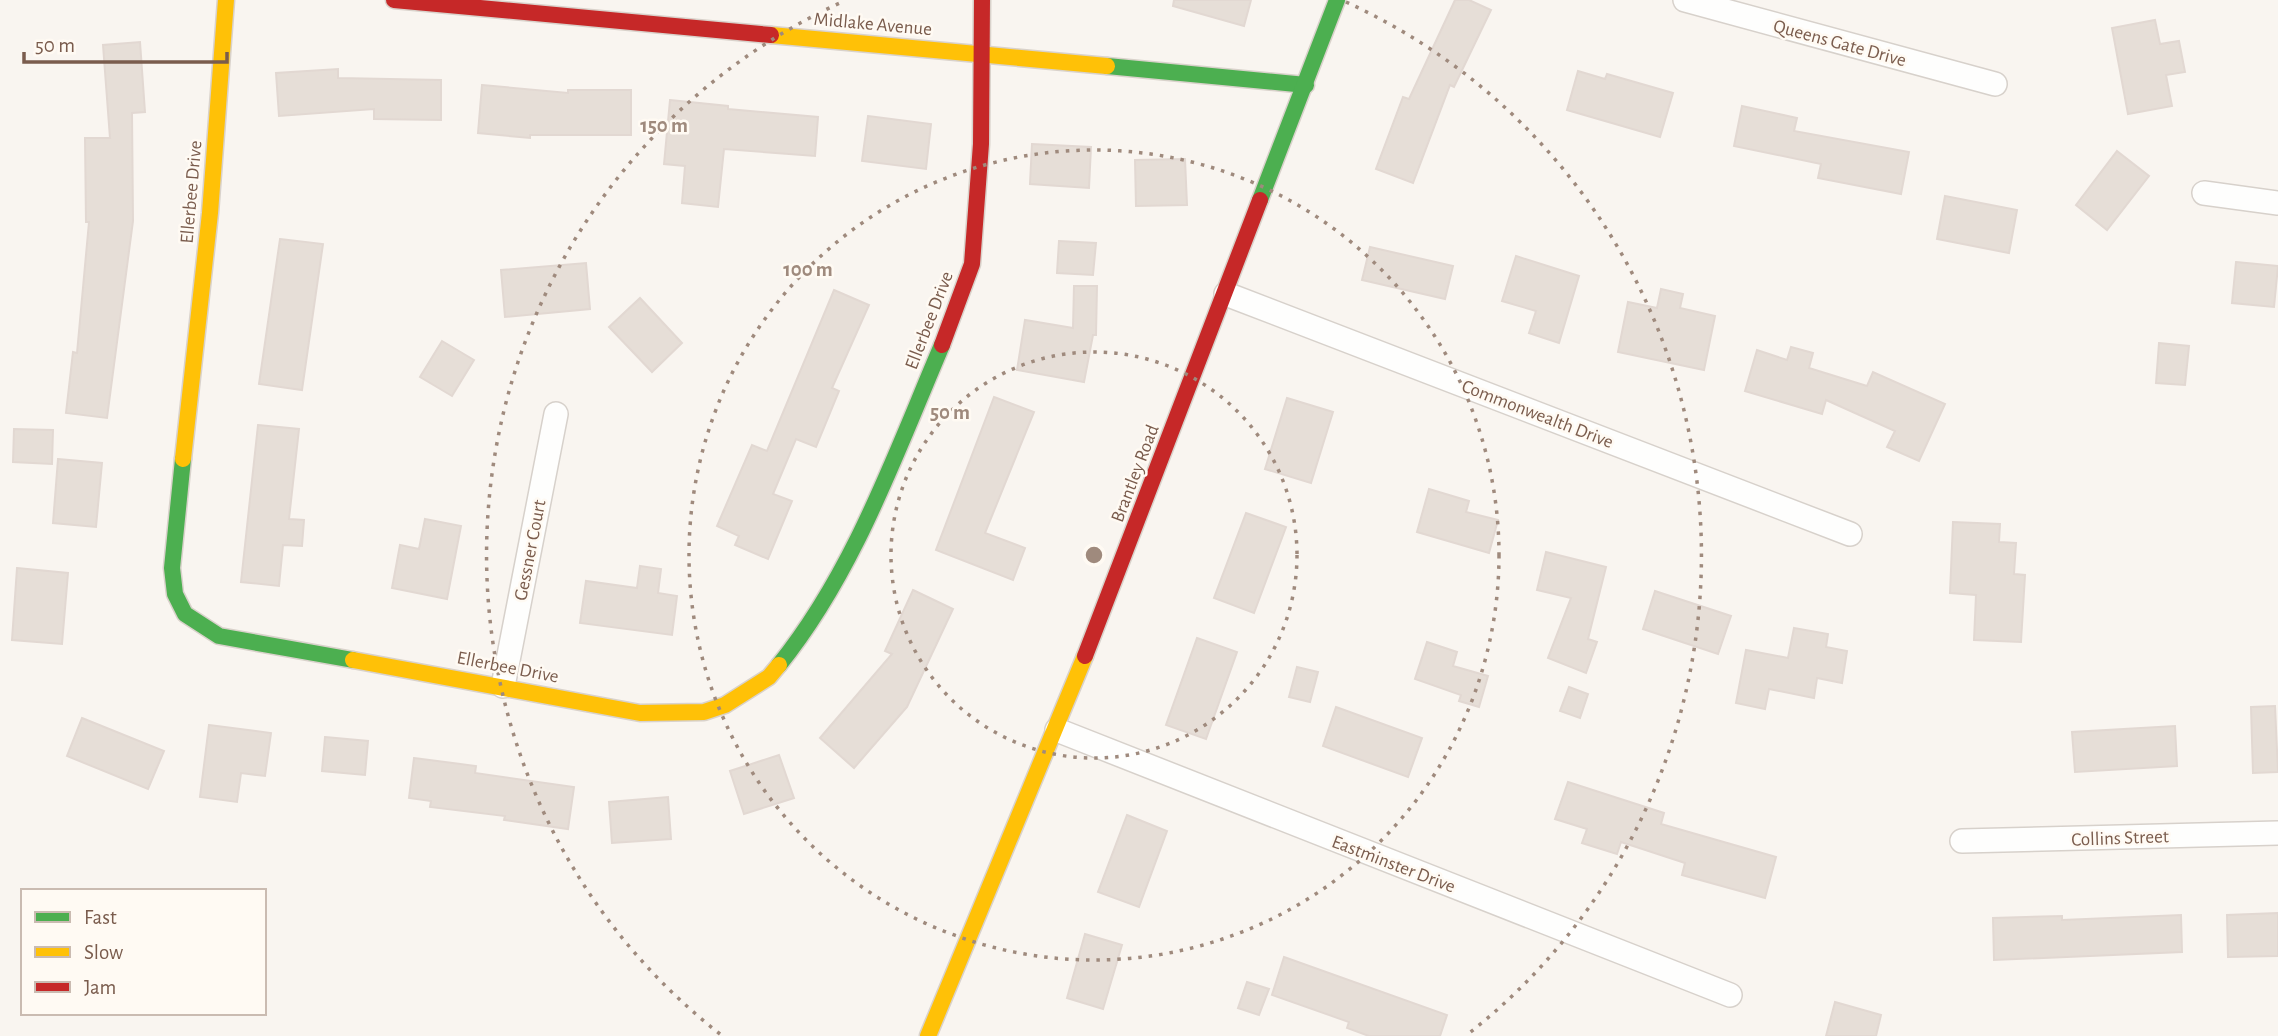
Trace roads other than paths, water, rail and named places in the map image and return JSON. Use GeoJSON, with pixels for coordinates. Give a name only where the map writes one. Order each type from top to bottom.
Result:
{"type":"FeatureCollection","features":[{"type":"Feature","properties":{"kind":"street","name":"Ellerbee Drive"},"geometry":{"type":"LineString","coordinates":[[226,0],[209,213],[172,553],[172,580],[183,612],[196,627],[219,636],[640,713],[704,712],[725,705],[753,690],[769,677],[809,628],[867,519],[958,307],[972,264],[981,144],[982,0]]}},
{"type":"Feature","properties":{"kind":"street","name":"Midlake Avenue"},"geometry":{"type":"LineString","coordinates":[[394,0],[531,7],[1307,85]]}},
{"type":"Feature","properties":{"kind":"street","name":"Brantley Road"},"geometry":{"type":"LineString","coordinates":[[928,1036],[1057,730],[1307,85],[1337,0]]}},
{"type":"Feature","properties":{"kind":"street","name":"Queens Gate Drive"},"geometry":{"type":"LineString","coordinates":[[1685,0],[1995,84]]}},
{"type":"Feature","properties":{"kind":"street"},"geometry":{"type":"LineString","coordinates":[[2204,193],[2278,203]]}},
{"type":"Feature","properties":{"kind":"street","name":"Commonwealth Drive"},"geometry":{"type":"LineString","coordinates":[[1226,294],[1850,534]]}},
{"type":"Feature","properties":{"kind":"street","name":"Gessner Court"},"geometry":{"type":"LineString","coordinates":[[503,686],[556,414]]}},
{"type":"Feature","properties":{"kind":"street","name":"Eastminster Drive"},"geometry":{"type":"LineString","coordinates":[[1057,730],[1730,995]]}},
{"type":"Feature","properties":{"kind":"street","name":"Collins Street"},"geometry":{"type":"LineString","coordinates":[[1962,841],[2278,833]]}}]}
